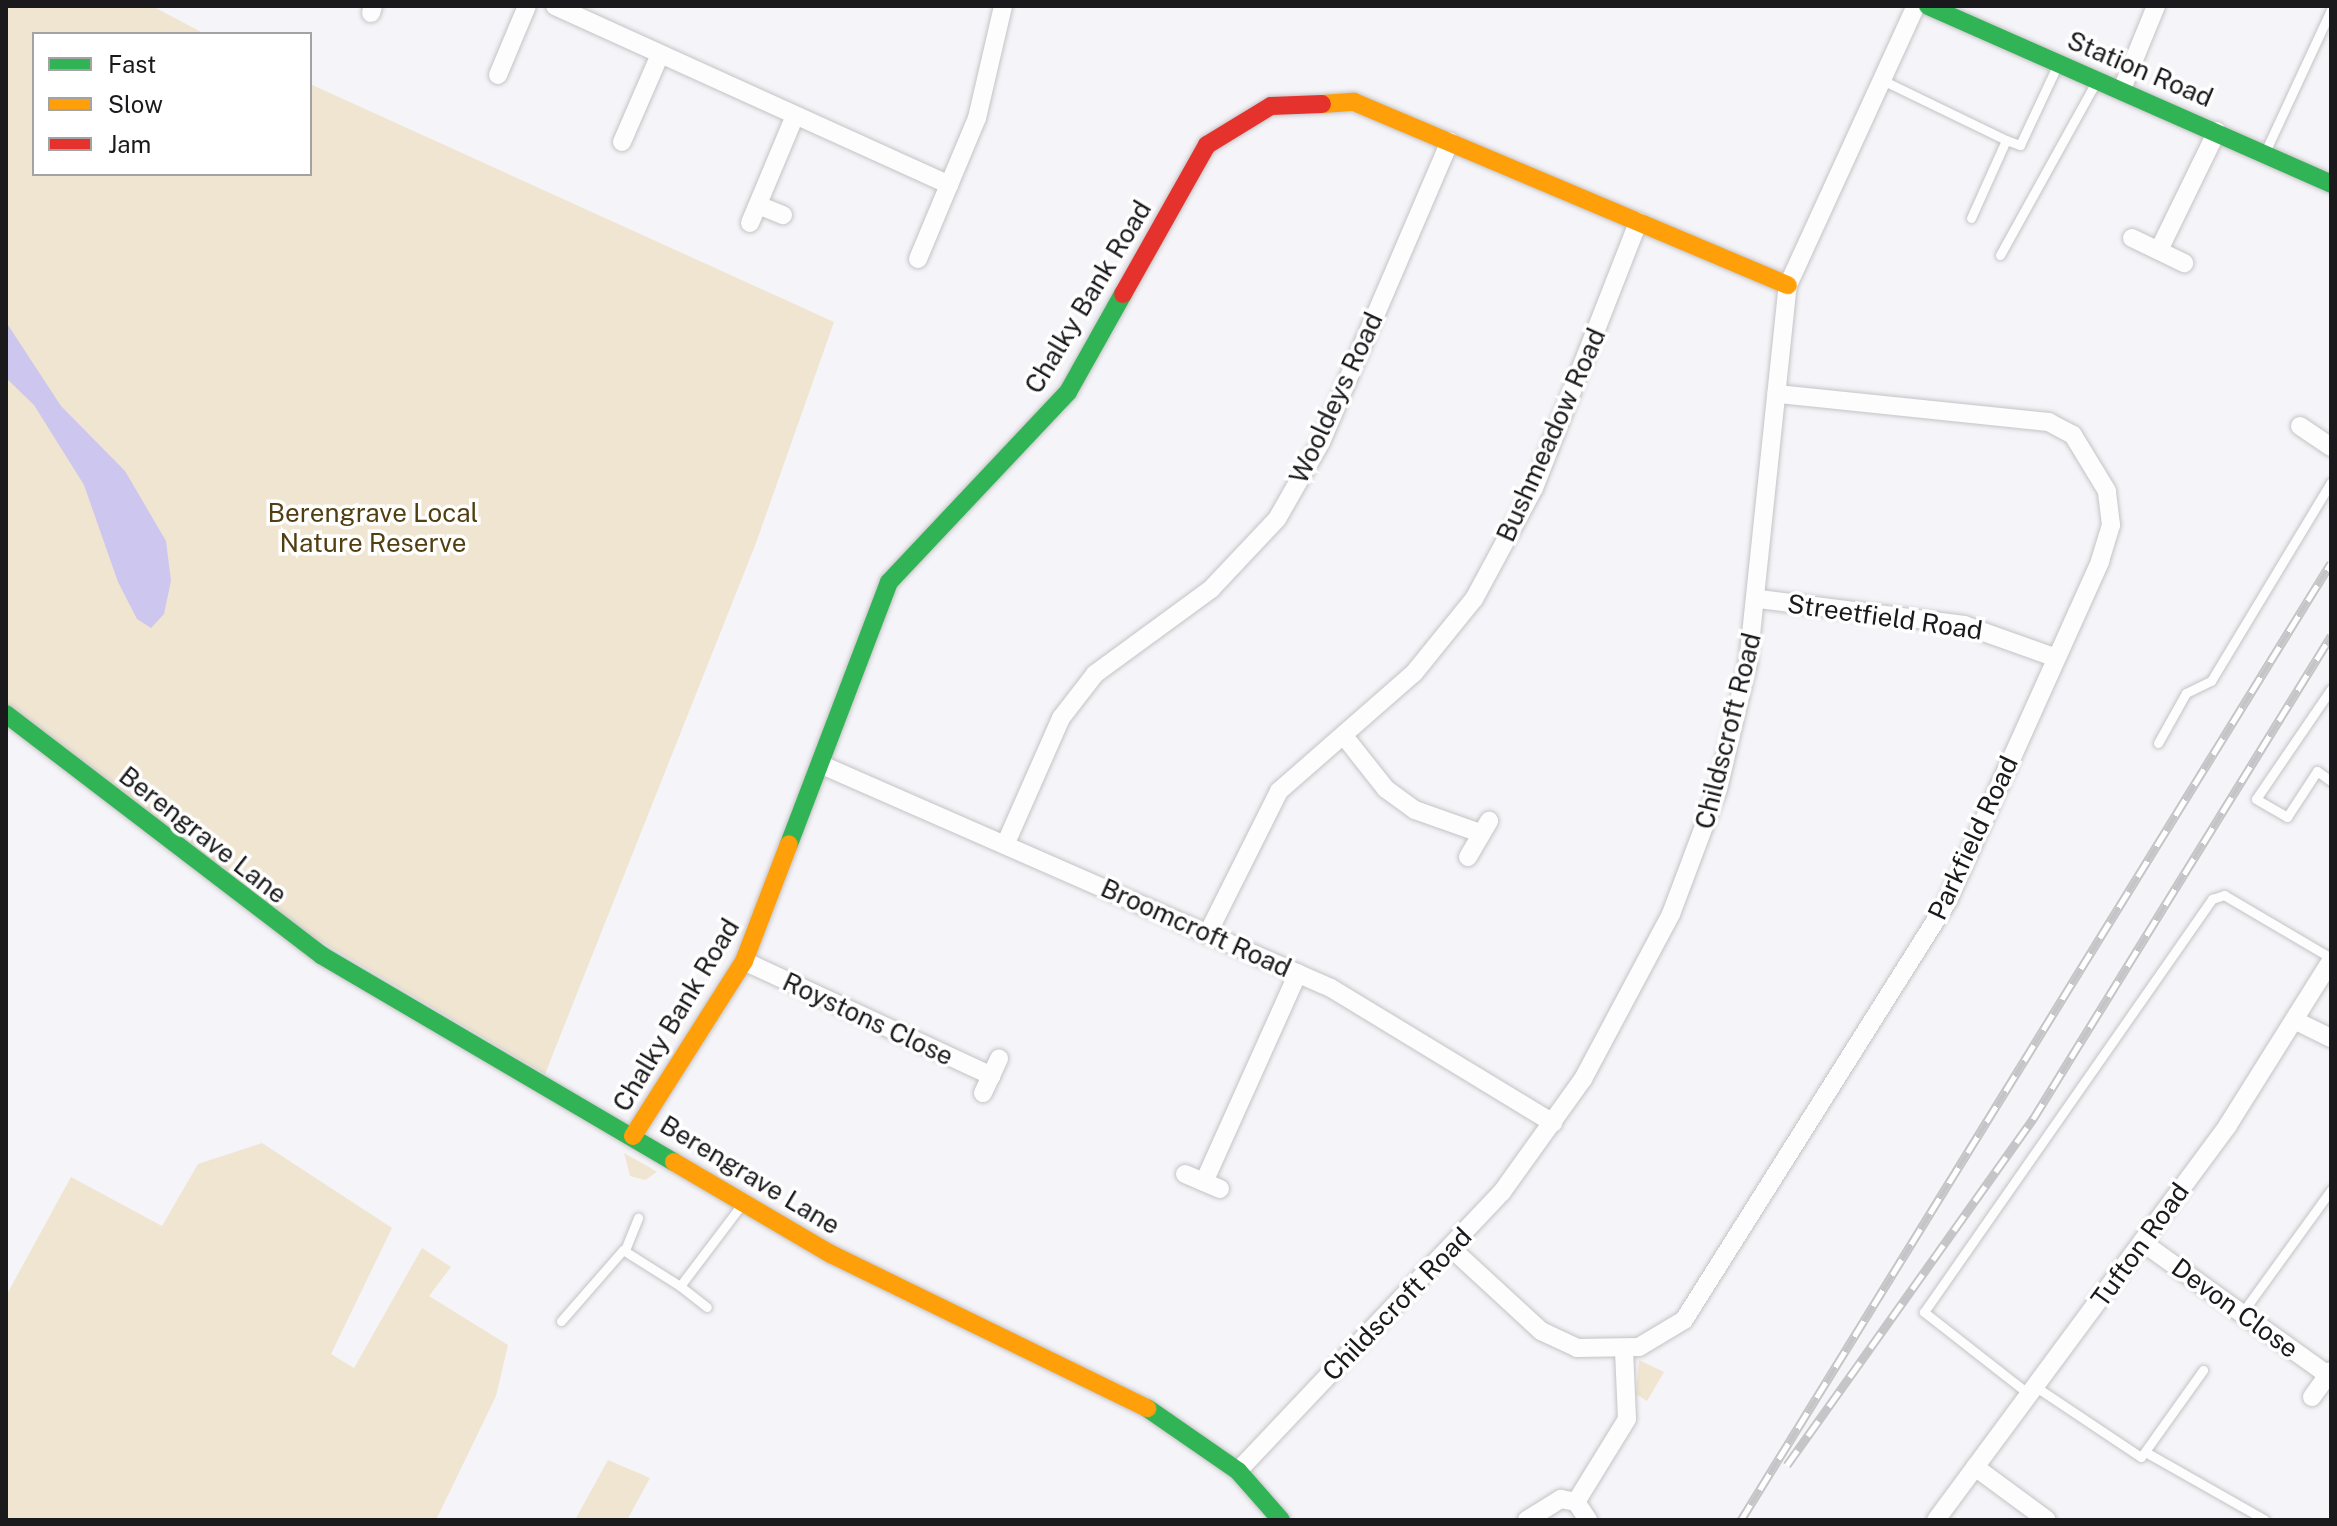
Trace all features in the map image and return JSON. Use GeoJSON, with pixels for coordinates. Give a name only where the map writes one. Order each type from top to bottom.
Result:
{"type":"FeatureCollection","features":[{"type":"Feature","properties":{"kind":"street"},"geometry":{"type":"LineString","coordinates":[[498,75],[527,6]]}},
{"type":"Feature","properties":{"kind":"street"},"geometry":{"type":"LineString","coordinates":[[555,6],[793,120],[949,185]]}},
{"type":"Feature","properties":{"kind":"street"},"geometry":{"type":"LineString","coordinates":[[918,259],[977,118],[1003,6]]}},
{"type":"Feature","properties":{"kind":"street","name":"Childscroft Road"},"geometry":{"type":"LineString","coordinates":[[1238,1471],[1451,1248],[1553,1123],[1619,1018],[1690,870],[1727,757],[1759,599],[1788,285],[1916,6]]}},
{"type":"Feature","properties":{"kind":"street","name":"Station Road"},"geometry":{"type":"LineString","coordinates":[[1928,6],[2265,152],[2331,184]]}},
{"type":"Feature","properties":{"kind":"street"},"geometry":{"type":"LineString","coordinates":[[2122,89],[2156,6]]}},
{"type":"Feature","properties":{"kind":"street"},"geometry":{"type":"LineString","coordinates":[[622,142],[659,57]]}},
{"type":"Feature","properties":{"kind":"street","name":"Chalky Bank Road"},"geometry":{"type":"LineString","coordinates":[[633,1136],[744,961],[822,765],[889,582],[1068,392],[1207,145],[1271,106],[1314,99],[1354,102],[1788,285]]}},
{"type":"Feature","properties":{"kind":"street"},"geometry":{"type":"LineString","coordinates":[[750,223],[793,120]]}},
{"type":"Feature","properties":{"kind":"street"},"geometry":{"type":"LineString","coordinates":[[2159,250],[2217,131]]}},
{"type":"Feature","properties":{"kind":"street","name":"Wooldeys Road"},"geometry":{"type":"LineString","coordinates":[[1005,845],[1061,718],[1095,674],[1211,589],[1277,519],[1321,442],[1450,141]]}},
{"type":"Feature","properties":{"kind":"street"},"geometry":{"type":"LineString","coordinates":[[758,205],[783,215]]}},
{"type":"Feature","properties":{"kind":"street","name":"Bushmeadow Road"},"geometry":{"type":"LineString","coordinates":[[1208,933],[1279,791],[1414,673],[1474,599],[1534,488],[1638,222]]}},
{"type":"Feature","properties":{"kind":"street"},"geometry":{"type":"LineString","coordinates":[[2132,238],[2184,263]]}},
{"type":"Feature","properties":{"kind":"street","name":"Parkfield Road"},"geometry":{"type":"LineString","coordinates":[[1451,1248],[1554,1339],[1582,1350],[1624,1351],[1684,1320],[1948,900],[2111,525],[2107,491],[2073,435],[2015,414],[1776,394]]}},
{"type":"Feature","properties":{"kind":"street"},"geometry":{"type":"LineString","coordinates":[[2300,426],[2331,447]]}},
{"type":"Feature","properties":{"kind":"street","name":"Streetfield Road"},"geometry":{"type":"LineString","coordinates":[[1759,599],[1972,627],[2054,657]]}},
{"type":"Feature","properties":{"kind":"street","name":"Berengrave Lane"},"geometry":{"type":"LineString","coordinates":[[6,714],[297,939],[633,1136],[742,1204],[1173,1421],[1238,1471],[1281,1520]]}},
{"type":"Feature","properties":{"kind":"street"},"geometry":{"type":"LineString","coordinates":[[1344,736],[1405,803],[1483,826],[1468,857]]}},
{"type":"Feature","properties":{"kind":"street","name":"Broomcroft Road"},"geometry":{"type":"LineString","coordinates":[[822,765],[1298,973],[1407,1029],[1553,1123]]}},
{"type":"Feature","properties":{"kind":"street","name":"Tufton Road"},"geometry":{"type":"LineString","coordinates":[[1936,1520],[2142,1242],[2296,1021],[2331,959]]}},
{"type":"Feature","properties":{"kind":"street","name":"Roystons Close"},"geometry":{"type":"LineString","coordinates":[[744,961],[991,1076]]}},
{"type":"Feature","properties":{"kind":"street"},"geometry":{"type":"LineString","coordinates":[[1185,1174],[1212,1185],[1298,973]]}},
{"type":"Feature","properties":{"kind":"street"},"geometry":{"type":"LineString","coordinates":[[2296,1021],[2331,1038]]}},
{"type":"Feature","properties":{"kind":"street","name":"Devon Close"},"geometry":{"type":"LineString","coordinates":[[2142,1242],[2330,1373],[2312,1397]]}},
{"type":"Feature","properties":{"kind":"street"},"geometry":{"type":"LineString","coordinates":[[1576,1502],[1627,1419],[1624,1351]]}},
{"type":"Feature","properties":{"kind":"street"},"geometry":{"type":"LineString","coordinates":[[1975,1467],[2047,1520]]}},
{"type":"Feature","properties":{"kind":"street"},"geometry":{"type":"LineString","coordinates":[[1527,1520],[1548,1502],[1576,1502]]}},
{"type":"Feature","properties":{"kind":"street"},"geometry":{"type":"LineString","coordinates":[[1576,1502],[1588,1520]]}},
{"type":"Feature","properties":{"kind":"lane"},"geometry":{"type":"LineString","coordinates":[[2265,152],[2331,10]]}},
{"type":"Feature","properties":{"kind":"lane"},"geometry":{"type":"LineString","coordinates":[[1880,79],[2020,145],[2058,63]]}},
{"type":"Feature","properties":{"kind":"lane"},"geometry":{"type":"LineString","coordinates":[[2000,255],[2097,79]]}},
{"type":"Feature","properties":{"kind":"lane"},"geometry":{"type":"LineString","coordinates":[[1971,218],[2006,140]]}},
{"type":"Feature","properties":{"kind":"lane"},"geometry":{"type":"LineString","coordinates":[[2158,743],[2186,693],[2211,681],[2331,482]]}},
{"type":"Feature","properties":{"kind":"lane"},"geometry":{"type":"LineString","coordinates":[[2331,689],[2256,799],[2287,817],[2317,771],[2331,781]]}},
{"type":"Feature","properties":{"kind":"lane"},"geometry":{"type":"LineString","coordinates":[[2265,1520],[2149,1454],[2116,1446],[2033,1391],[1924,1312],[2212,899],[2224,895],[2331,959]]}},
{"type":"Feature","properties":{"kind":"lane"},"geometry":{"type":"LineString","coordinates":[[2242,1313],[2331,1190]]}},
{"type":"Feature","properties":{"kind":"lane"},"geometry":{"type":"LineString","coordinates":[[680,1286],[742,1204]]}},
{"type":"Feature","properties":{"kind":"lane"},"geometry":{"type":"LineString","coordinates":[[561,1321],[625,1250],[638,1217]]}},
{"type":"Feature","properties":{"kind":"lane"},"geometry":{"type":"LineString","coordinates":[[625,1250],[707,1307]]}},
{"type":"Feature","properties":{"kind":"lane"},"geometry":{"type":"LineString","coordinates":[[2149,1454],[2203,1370]]}},
{"type":"Feature","properties":{"kind":"green space","name":"Berengrave Local Nature Reserve"},"geometry":{"type":"Polygon","coordinates":[[[6,6],[152,6],[201,32],[32,32],[32,176],[312,176],[312,85],[834,322],[756,543],[545,1074],[283,919],[6,704],[6,6]]]}},
{"type":"Feature","properties":{"kind":"green space"},"geometry":{"type":"Polygon","coordinates":[[[262,1143],[392,1228],[331,1354],[354,1368],[422,1248],[451,1267],[429,1296],[508,1345],[496,1396],[436,1520],[6,1520],[6,1296],[71,1177],[162,1226],[198,1164],[262,1143]]]}},
{"type":"Feature","properties":{"kind":"green space"},"geometry":{"type":"Polygon","coordinates":[[[624,1153],[657,1172],[645,1180],[630,1176],[624,1153]]]}},
{"type":"Feature","properties":{"kind":"green space"},"geometry":{"type":"Polygon","coordinates":[[[1639,1360],[1664,1372],[1647,1401],[1636,1394],[1639,1360]]]}},
{"type":"Feature","properties":{"kind":"green space"},"geometry":{"type":"Polygon","coordinates":[[[608,1460],[650,1478],[627,1520],[575,1520],[608,1460]]]}},
{"type":"Feature","properties":{"kind":"shaded area"},"geometry":{"type":"Polygon","coordinates":[[[6,322],[61,406],[125,471],[166,541],[171,581],[164,614],[151,628],[137,619],[118,582],[84,485],[34,405],[6,378],[6,322]]]}},
{"type":"Feature","properties":{"kind":"railway"},"geometry":{"type":"LineString","coordinates":[[1741,1520],[2331,563]]}},
{"type":"Feature","properties":{"kind":"railway"},"geometry":{"type":"LineString","coordinates":[[1787,1465],[2033,1119],[2331,636]]}},
{"type":"Feature","properties":{"kind":"traffic: fast"},"geometry":{"type":"LineString","coordinates":[[1928,6],[2331,184]]}},
{"type":"Feature","properties":{"kind":"traffic: fast"},"geometry":{"type":"LineString","coordinates":[[789,844],[889,582],[1068,392],[1123,294]]}},
{"type":"Feature","properties":{"kind":"traffic: fast"},"geometry":{"type":"LineString","coordinates":[[6,714],[321,955],[674,1162]]}},
{"type":"Feature","properties":{"kind":"traffic: fast"},"geometry":{"type":"LineString","coordinates":[[1147,1408],[1238,1471],[1281,1520]]}},
{"type":"Feature","properties":{"kind":"traffic: slow"},"geometry":{"type":"LineString","coordinates":[[1322,104],[1354,102],[1788,285]]}},
{"type":"Feature","properties":{"kind":"traffic: slow"},"geometry":{"type":"LineString","coordinates":[[633,1136],[744,961],[789,844]]}},
{"type":"Feature","properties":{"kind":"traffic: slow"},"geometry":{"type":"LineString","coordinates":[[674,1162],[831,1254],[1147,1408]]}},
{"type":"Feature","properties":{"kind":"traffic: jam"},"geometry":{"type":"LineString","coordinates":[[1123,294],[1207,145],[1271,106],[1322,104]]}}]}
